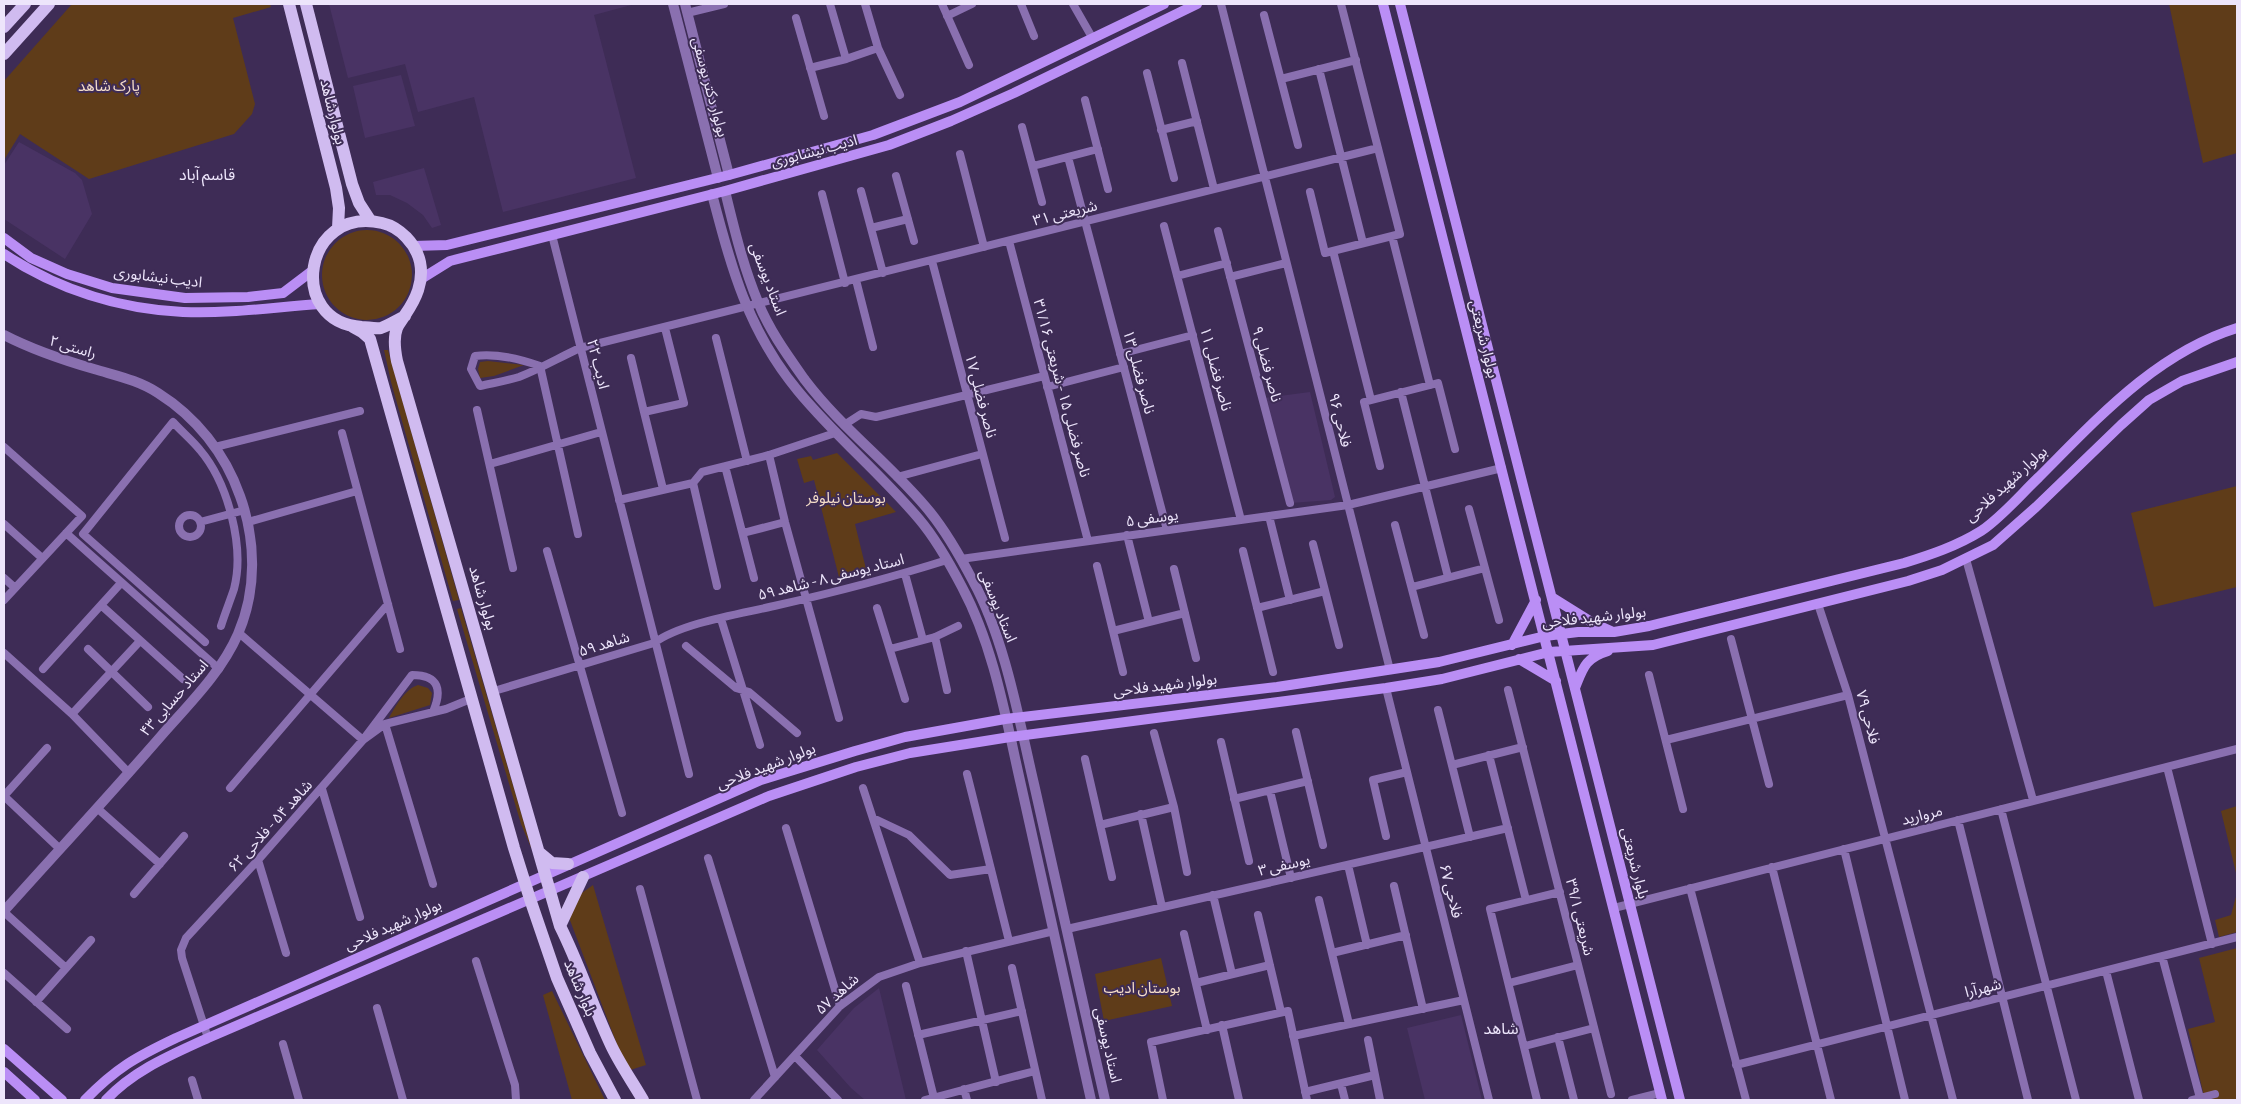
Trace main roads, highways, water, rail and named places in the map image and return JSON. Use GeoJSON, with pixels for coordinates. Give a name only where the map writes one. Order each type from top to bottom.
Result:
{"type":"FeatureCollection","features":[{"type":"Feature","properties":{"kind":"main road"},"geometry":{"type":"LineString","coordinates":[[4,27],[25,4]]}},
{"type":"Feature","properties":{"kind":"main road"},"geometry":{"type":"LineString","coordinates":[[4,54],[49,4]]}},
{"type":"Feature","properties":{"kind":"main road","name":"بولوار شاهد"},"geometry":{"type":"LineString","coordinates":[[289,4],[336,188],[339,208],[338,228]]}},
{"type":"Feature","properties":{"kind":"main road","name":"بولوار شاهد"},"geometry":{"type":"LineString","coordinates":[[306,4],[352,184],[359,203],[370,220]]}},
{"type":"Feature","properties":{"kind":"main road","name":"ادیب نیشابوری"},"geometry":{"type":"LineString","coordinates":[[413,246],[447,245],[718,178],[873,136],[960,102],[1164,4]]}},
{"type":"Feature","properties":{"kind":"main road","name":"ادیب نیشابوری"},"geometry":{"type":"LineString","coordinates":[[421,279],[450,261],[725,191],[877,149],[966,115],[1197,4]]}},
{"type":"Feature","properties":{"kind":"main road","name":"بولوار شریعتی"},"geometry":{"type":"LineString","coordinates":[[1383,4],[1556,681]]}},
{"type":"Feature","properties":{"kind":"main road","name":"بولوار شریعتی"},"geometry":{"type":"LineString","coordinates":[[1400,4],[1562,634]]}},
{"type":"Feature","properties":{"kind":"main road"},"geometry":{"type":"LineString","coordinates":[[960,102],[966,115]]}},
{"type":"Feature","properties":{"kind":"main road"},"geometry":{"type":"LineString","coordinates":[[350,326],[380,328],[404,316],[417,295],[421,279],[420,261],[413,246],[402,233],[387,224],[370,220],[353,222],[338,228],[325,239],[316,254],[312,271],[314,288],[320,304],[332,317],[350,326],[362,332],[370,339],[525,883]]}},
{"type":"Feature","properties":{"kind":"main road","name":"ادیب نیشابوری"},"geometry":{"type":"LineString","coordinates":[[4,238],[31,258],[68,274],[112,288],[185,298],[283,293],[312,271]]}},
{"type":"Feature","properties":{"kind":"main road","name":"ادیب نیشابوری"},"geometry":{"type":"LineString","coordinates":[[4,254],[63,287],[107,300],[150,308],[184,312],[320,304]]}},
{"type":"Feature","properties":{"kind":"main road","name":"بولوار شاهد"},"geometry":{"type":"LineString","coordinates":[[404,316],[397,327],[395,340],[397,361],[550,890]]}},
{"type":"Feature","properties":{"kind":"main road","name":"بولوار شهید فلاحی"},"geometry":{"type":"LineString","coordinates":[[85,1100],[119,1068],[140,1055],[204,1025],[761,780],[855,751],[906,737],[1005,720],[1277,687],[1439,662],[1546,636],[1614,632],[1688,618],[1904,563],[1936,553],[1982,530],[2106,411],[2137,384],[2202,341],[2237,328]]}},
{"type":"Feature","properties":{"kind":"main road","name":"بولوار شهید فلاحی"},"geometry":{"type":"LineString","coordinates":[[106,1100],[128,1079],[147,1066],[208,1038],[769,796],[820,778],[910,753],[1010,737],[1386,688],[1442,679],[1566,649],[1653,645],[1908,581],[1942,570],[1993,545],[2149,400],[2182,381],[2237,362]]}},
{"type":"Feature","properties":{"kind":"main road"},"geometry":{"type":"LineString","coordinates":[[1553,598],[1593,623],[1614,632]]}},
{"type":"Feature","properties":{"kind":"main road"},"geometry":{"type":"LineString","coordinates":[[1512,645],[1536,600]]}},
{"type":"Feature","properties":{"kind":"main road"},"geometry":{"type":"LineString","coordinates":[[1688,618],[1692,636]]}},
{"type":"Feature","properties":{"kind":"main road","name":"بلوار شریعتی"},"geometry":{"type":"LineString","coordinates":[[1562,634],[1574,689],[1680,1100]]}},
{"type":"Feature","properties":{"kind":"main road"},"geometry":{"type":"LineString","coordinates":[[1574,689],[1583,666],[1595,655],[1620,648]]}},
{"type":"Feature","properties":{"kind":"main road"},"geometry":{"type":"LineString","coordinates":[[1519,659],[1556,681]]}},
{"type":"Feature","properties":{"kind":"main road","name":"بلوار شریعتی"},"geometry":{"type":"LineString","coordinates":[[1556,681],[1661,1097]]}},
{"type":"Feature","properties":{"kind":"main road"},"geometry":{"type":"LineString","coordinates":[[540,852],[552,864],[568,864]]}},
{"type":"Feature","properties":{"kind":"main road"},"geometry":{"type":"LineString","coordinates":[[560,926],[583,877]]}},
{"type":"Feature","properties":{"kind":"main road","name":"بلوار شاهد"},"geometry":{"type":"LineString","coordinates":[[525,883],[557,978],[590,1053],[615,1100]]}},
{"type":"Feature","properties":{"kind":"main road","name":"بلوار شاهد"},"geometry":{"type":"LineString","coordinates":[[550,890],[560,926],[578,963],[579,972],[596,1006],[610,1043],[642,1100]]}},
{"type":"Feature","properties":{"kind":"main road"},"geometry":{"type":"LineString","coordinates":[[4,1049],[62,1100]]}},
{"type":"Feature","properties":{"kind":"main road"},"geometry":{"type":"LineString","coordinates":[[4,1072],[35,1100]]}},
{"type":"Feature","properties":{"kind":"district","name":"قاسم آباد"},"geometry":{"type":"Point","coordinates":[207,174]}},
{"type":"Feature","properties":{"kind":"district","name":"شاهد"},"geometry":{"type":"Point","coordinates":[1501,1028]}},
{"type":"Feature","properties":{"kind":"park label","name":"پارک شاهد"},"geometry":{"type":"Point","coordinates":[109,86]}},
{"type":"Feature","properties":{"kind":"park label","name":"بوستان نیلوفر"},"geometry":{"type":"Point","coordinates":[846,498]}},
{"type":"Feature","properties":{"kind":"park label","name":"بوستان ادیب"},"geometry":{"type":"Point","coordinates":[1142,988]}}]}
